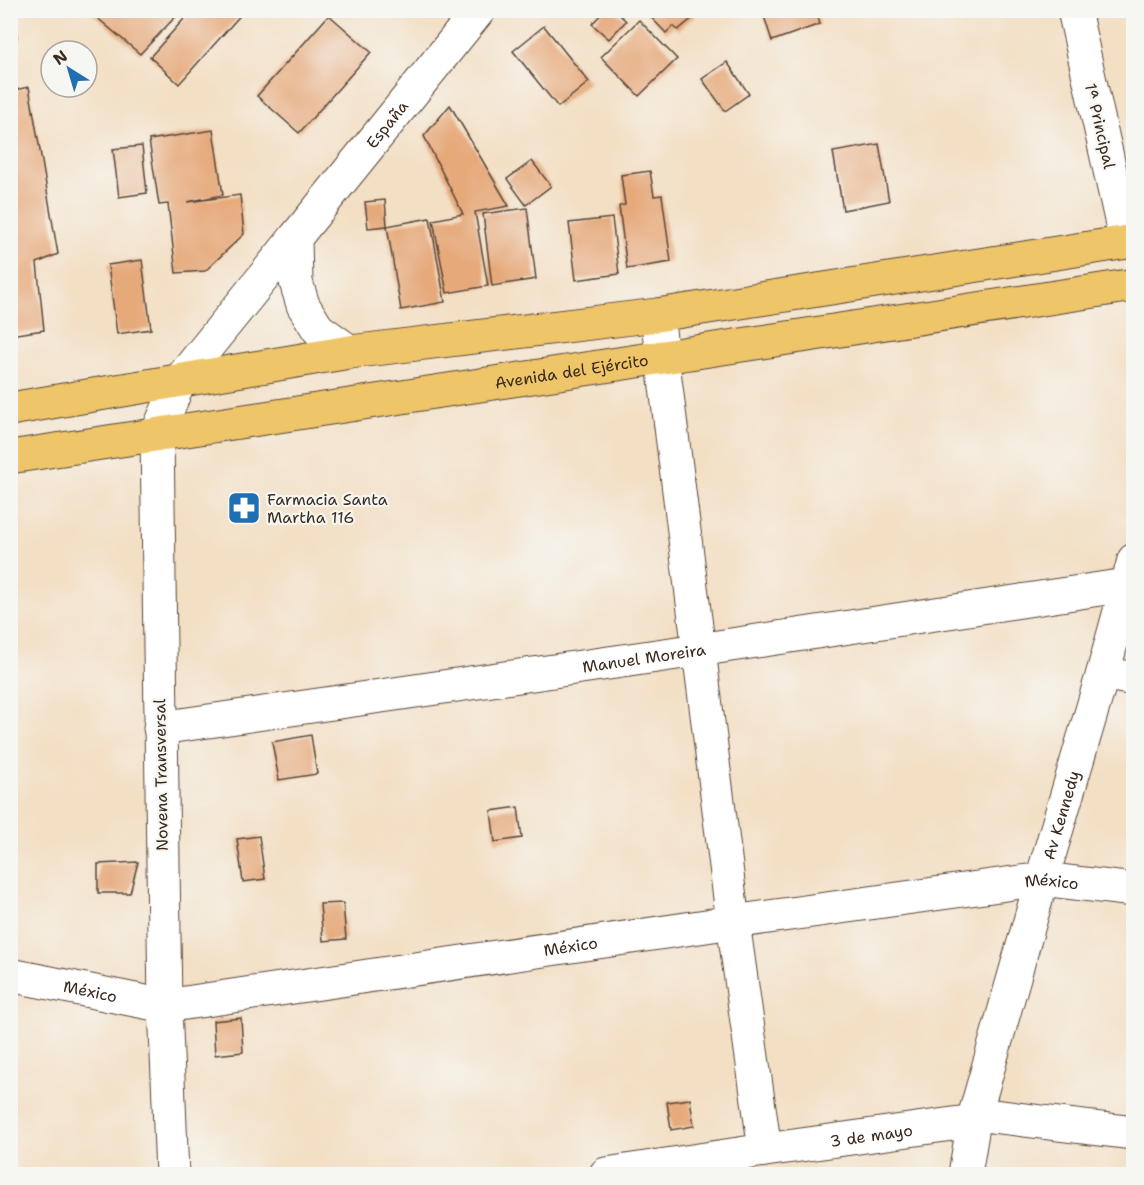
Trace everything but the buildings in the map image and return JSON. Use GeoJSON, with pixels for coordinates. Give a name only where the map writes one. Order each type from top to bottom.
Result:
{"type":"FeatureCollection","features":[{"type":"Feature","properties":{"kind":"main road"},"geometry":{"type":"LineString","coordinates":[[10,410],[350,352],[657,315],[1130,242]]}},
{"type":"Feature","properties":{"kind":"main road","name":"Avenida del Ejército"},"geometry":{"type":"LineString","coordinates":[[10,457],[1134,285]]}},
{"type":"Feature","properties":{"kind":"street","name":"España"},"geometry":{"type":"LineString","coordinates":[[180,381],[479,10]]}},
{"type":"Feature","properties":{"kind":"street","name":"1ª Principal"},"geometry":{"type":"LineString","coordinates":[[1074,10],[1130,242]]}},
{"type":"Feature","properties":{"kind":"street"},"geometry":{"type":"LineString","coordinates":[[295,238],[296,282],[303,305],[318,329],[350,352]]}},
{"type":"Feature","properties":{"kind":"street"},"geometry":{"type":"LineString","coordinates":[[657,315],[733,922],[765,1150]]}},
{"type":"Feature","properties":{"kind":"street","name":"Novena Transversal"},"geometry":{"type":"LineString","coordinates":[[172,1174],[165,1006],[157,434],[180,381]]}},
{"type":"Feature","properties":{"kind":"street","name":"Manuel Moreira"},"geometry":{"type":"LineString","coordinates":[[160,728],[699,650],[1130,573]]}},
{"type":"Feature","properties":{"kind":"street","name":"Av Kennedy"},"geometry":{"type":"LineString","coordinates":[[965,1174],[975,1118],[1042,879],[1118,676],[1130,573]]}},
{"type":"Feature","properties":{"kind":"street","name":"México"},"geometry":{"type":"LineString","coordinates":[[10,975],[165,1006],[1042,879],[1134,890]]}},
{"type":"Feature","properties":{"kind":"street","name":"3 de mayo"},"geometry":{"type":"LineString","coordinates":[[606,1174],[975,1118],[1134,1133]]}},
{"type":"Feature","properties":{"kind":"place","name":"Farmacia Santa Martha 116"},"geometry":{"type":"Point","coordinates":[244,508]}}]}
